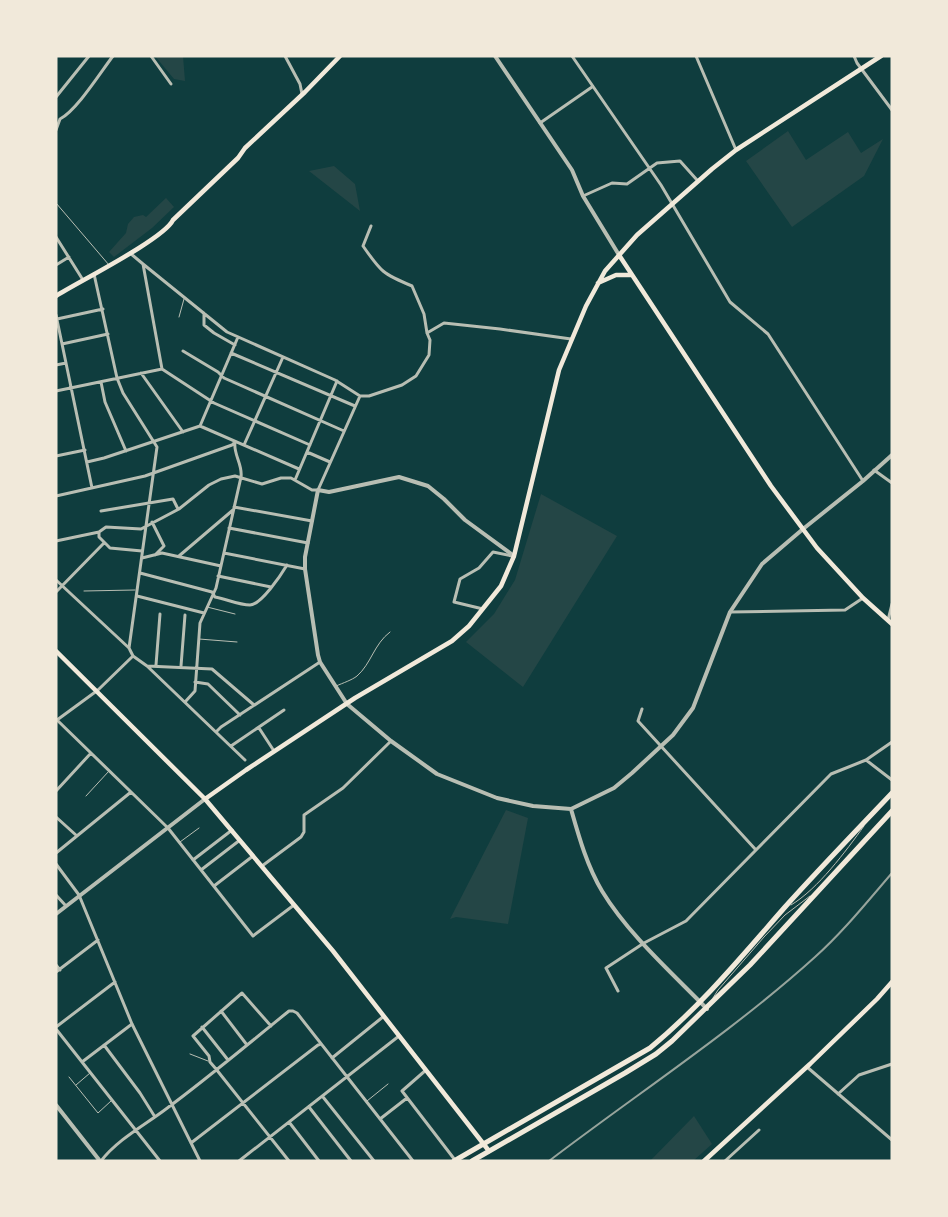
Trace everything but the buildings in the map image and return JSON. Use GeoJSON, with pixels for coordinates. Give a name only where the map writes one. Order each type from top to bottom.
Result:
{"type":"FeatureCollection","features":[{"type":"Feature","properties":{"kind":"main road"},"geometry":{"type":"LineString","coordinates":[[56,296],[153,240],[340,56]]}},
{"type":"Feature","properties":{"kind":"main road"},"geometry":{"type":"LineString","coordinates":[[206,799],[274,751],[347,704],[452,641],[469,626],[501,586],[514,556],[559,370],[571,339],[605,271],[638,234],[697,180],[736,150],[881,56]]}},
{"type":"Feature","properties":{"kind":"main road"},"geometry":{"type":"LineString","coordinates":[[619,255],[771,486],[817,548],[863,598],[890,622]]}},
{"type":"Feature","properties":{"kind":"main road"},"geometry":{"type":"LineString","coordinates":[[597,284],[612,276],[620,274],[631,275]]}},
{"type":"Feature","properties":{"kind":"main road"},"geometry":{"type":"LineString","coordinates":[[56,651],[98,690],[206,799],[295,904],[489,1151]]}},
{"type":"Feature","properties":{"kind":"main road"},"geometry":{"type":"LineString","coordinates":[[454,1161],[650,1048],[687,1016],[827,859],[892,793]]}},
{"type":"Feature","properties":{"kind":"main road"},"geometry":{"type":"LineString","coordinates":[[472,1161],[656,1054],[706,1009],[750,965],[892,811]]}},
{"type":"Feature","properties":{"kind":"main road"},"geometry":{"type":"LineString","coordinates":[[704,1161],[806,1067],[877,999],[892,982]]}},
{"type":"Feature","properties":{"kind":"street"},"geometry":{"type":"LineString","coordinates":[[56,97],[89,56]]}},
{"type":"Feature","properties":{"kind":"street"},"geometry":{"type":"LineString","coordinates":[[56,130],[60,119],[66,116],[75,106],[113,56]]}},
{"type":"Feature","properties":{"kind":"street"},"geometry":{"type":"LineString","coordinates":[[150,56],[171,84]]}},
{"type":"Feature","properties":{"kind":"street"},"geometry":{"type":"LineString","coordinates":[[285,56],[300,84],[302,94]]}},
{"type":"Feature","properties":{"kind":"street"},"geometry":{"type":"LineString","coordinates":[[495,56],[572,170],[583,196],[619,255]]}},
{"type":"Feature","properties":{"kind":"street"},"geometry":{"type":"LineString","coordinates":[[572,56],[662,185],[671,204],[730,302],[768,334],[863,481]]}},
{"type":"Feature","properties":{"kind":"street"},"geometry":{"type":"LineString","coordinates":[[696,56],[736,150]]}},
{"type":"Feature","properties":{"kind":"street"},"geometry":{"type":"LineString","coordinates":[[854,56],[861,69],[892,110]]}},
{"type":"Feature","properties":{"kind":"street"},"geometry":{"type":"LineString","coordinates":[[540,123],[592,87]]}},
{"type":"Feature","properties":{"kind":"street"},"geometry":{"type":"LineString","coordinates":[[583,196],[612,183],[627,184],[656,163],[680,161],[697,180]]}},
{"type":"Feature","properties":{"kind":"street"},"geometry":{"type":"LineString","coordinates":[[130,253],[227,332],[337,381],[360,396],[368,396],[402,385],[416,376],[424,366],[429,355],[430,340],[424,314],[412,286],[389,277],[379,269],[363,246],[371,226]]}},
{"type":"Feature","properties":{"kind":"street"},"geometry":{"type":"LineString","coordinates":[[56,237],[83,280]]}},
{"type":"Feature","properties":{"kind":"street"},"geometry":{"type":"LineString","coordinates":[[56,246],[60,243]]}},
{"type":"Feature","properties":{"kind":"street"},"geometry":{"type":"LineString","coordinates":[[56,265],[69,257]]}},
{"type":"Feature","properties":{"kind":"street"},"geometry":{"type":"LineString","coordinates":[[143,264],[162,369]]}},
{"type":"Feature","properties":{"kind":"street"},"geometry":{"type":"LineString","coordinates":[[94,274],[117,378],[123,393],[157,447],[130,648],[132,656],[147,666],[245,760]]}},
{"type":"Feature","properties":{"kind":"street"},"geometry":{"type":"LineString","coordinates":[[92,488],[57,317],[102,310]]}},
{"type":"Feature","properties":{"kind":"street"},"geometry":{"type":"LineString","coordinates":[[204,313],[204,325],[214,334],[235,345]]}},
{"type":"Feature","properties":{"kind":"street"},"geometry":{"type":"LineString","coordinates":[[427,333],[444,324],[500,329],[571,339]]}},
{"type":"Feature","properties":{"kind":"street"},"geometry":{"type":"LineString","coordinates":[[62,344],[108,334]]}},
{"type":"Feature","properties":{"kind":"street"},"geometry":{"type":"LineString","coordinates":[[200,426],[238,337]]}},
{"type":"Feature","properties":{"kind":"street"},"geometry":{"type":"LineString","coordinates":[[56,351],[63,349]]}},
{"type":"Feature","properties":{"kind":"street"},"geometry":{"type":"LineString","coordinates":[[183,351],[224,378],[344,431]]}},
{"type":"Feature","properties":{"kind":"street"},"geometry":{"type":"LineString","coordinates":[[231,353],[355,406]]}},
{"type":"Feature","properties":{"kind":"street"},"geometry":{"type":"LineString","coordinates":[[244,445],[282,357]]}},
{"type":"Feature","properties":{"kind":"street"},"geometry":{"type":"LineString","coordinates":[[56,364],[66,363]]}},
{"type":"Feature","properties":{"kind":"street"},"geometry":{"type":"LineString","coordinates":[[56,391],[162,369],[214,403],[310,445]]}},
{"type":"Feature","properties":{"kind":"street"},"geometry":{"type":"LineString","coordinates":[[141,373],[183,432]]}},
{"type":"Feature","properties":{"kind":"street"},"geometry":{"type":"LineString","coordinates":[[101,381],[105,402],[126,451]]}},
{"type":"Feature","properties":{"kind":"street"},"geometry":{"type":"LineString","coordinates":[[295,480],[337,381]]}},
{"type":"Feature","properties":{"kind":"street"},"geometry":{"type":"LineString","coordinates":[[360,396],[318,490],[308,543],[305,569],[320,662],[347,704],[392,741],[437,774],[497,798],[533,806],[571,809],[614,788],[662,747],[694,708],[730,612],[762,564],[892,455]]}},
{"type":"Feature","properties":{"kind":"street"},"geometry":{"type":"LineString","coordinates":[[87,462],[155,442],[200,426],[299,469]]}},
{"type":"Feature","properties":{"kind":"street"},"geometry":{"type":"LineString","coordinates":[[56,496],[154,473],[232,445],[235,442]]}},
{"type":"Feature","properties":{"kind":"street"},"geometry":{"type":"LineString","coordinates":[[185,702],[195,691],[198,639],[204,613],[213,594],[221,566],[242,472],[234,447],[235,442]]}},
{"type":"Feature","properties":{"kind":"street"},"geometry":{"type":"LineString","coordinates":[[56,456],[85,450]]}},
{"type":"Feature","properties":{"kind":"street"},"geometry":{"type":"LineString","coordinates":[[307,452],[330,462]]}},
{"type":"Feature","properties":{"kind":"street"},"geometry":{"type":"LineString","coordinates":[[874,470],[892,483]]}},
{"type":"Feature","properties":{"kind":"street"},"geometry":{"type":"LineString","coordinates":[[56,539],[99,532],[106,528],[141,529],[179,509],[209,485],[221,479],[235,476],[262,484],[281,478],[291,478],[312,490],[329,492],[399,477],[428,486],[465,520],[514,556]]}},
{"type":"Feature","properties":{"kind":"street"},"geometry":{"type":"LineString","coordinates":[[101,511],[173,499],[179,509]]}},
{"type":"Feature","properties":{"kind":"street"},"geometry":{"type":"LineString","coordinates":[[233,508],[312,521]]}},
{"type":"Feature","properties":{"kind":"street"},"geometry":{"type":"LineString","coordinates":[[178,556],[233,508]]}},
{"type":"Feature","properties":{"kind":"street"},"geometry":{"type":"LineString","coordinates":[[152,522],[164,546],[154,556]]}},
{"type":"Feature","properties":{"kind":"street"},"geometry":{"type":"LineString","coordinates":[[229,528],[308,543]]}},
{"type":"Feature","properties":{"kind":"street"},"geometry":{"type":"LineString","coordinates":[[99,532],[99,537],[110,548],[142,551]]}},
{"type":"Feature","properties":{"kind":"street"},"geometry":{"type":"LineString","coordinates":[[56,592],[104,543]]}},
{"type":"Feature","properties":{"kind":"street"},"geometry":{"type":"LineString","coordinates":[[483,609],[454,602],[460,579],[479,568],[493,552],[514,556]]}},
{"type":"Feature","properties":{"kind":"street"},"geometry":{"type":"LineString","coordinates":[[142,558],[162,553],[221,566]]}},
{"type":"Feature","properties":{"kind":"street"},"geometry":{"type":"LineString","coordinates":[[224,553],[305,569]]}},
{"type":"Feature","properties":{"kind":"street"},"geometry":{"type":"LineString","coordinates":[[140,573],[212,592],[215,597],[251,605],[257,602],[271,587],[287,566]]}},
{"type":"Feature","properties":{"kind":"street"},"geometry":{"type":"LineString","coordinates":[[218,576],[271,587]]}},
{"type":"Feature","properties":{"kind":"street"},"geometry":{"type":"LineString","coordinates":[[56,580],[130,648]]}},
{"type":"Feature","properties":{"kind":"street"},"geometry":{"type":"LineString","coordinates":[[137,596],[204,613]]}},
{"type":"Feature","properties":{"kind":"street"},"geometry":{"type":"LineString","coordinates":[[730,612],[845,610],[863,598]]}},
{"type":"Feature","properties":{"kind":"street"},"geometry":{"type":"LineString","coordinates":[[890,622],[892,604]]}},
{"type":"Feature","properties":{"kind":"street"},"geometry":{"type":"LineString","coordinates":[[156,665],[160,614]]}},
{"type":"Feature","properties":{"kind":"street"},"geometry":{"type":"LineString","coordinates":[[181,666],[185,615]]}},
{"type":"Feature","properties":{"kind":"street"},"geometry":{"type":"LineString","coordinates":[[132,656],[98,690],[57,720],[168,828],[253,936],[295,904]]}},
{"type":"Feature","properties":{"kind":"street"},"geometry":{"type":"LineString","coordinates":[[216,732],[320,662]]}},
{"type":"Feature","properties":{"kind":"street"},"geometry":{"type":"LineString","coordinates":[[147,666],[181,666],[212,669],[254,705]]}},
{"type":"Feature","properties":{"kind":"street"},"geometry":{"type":"LineString","coordinates":[[195,682],[208,684],[240,715]]}},
{"type":"Feature","properties":{"kind":"street"},"geometry":{"type":"LineString","coordinates":[[642,709],[638,721],[756,850]]}},
{"type":"Feature","properties":{"kind":"street"},"geometry":{"type":"LineString","coordinates":[[231,746],[284,710]]}},
{"type":"Feature","properties":{"kind":"street"},"geometry":{"type":"LineString","coordinates":[[259,728],[274,751]]}},
{"type":"Feature","properties":{"kind":"street"},"geometry":{"type":"LineString","coordinates":[[262,866],[301,837],[304,832],[304,815],[342,788],[392,741]]}},
{"type":"Feature","properties":{"kind":"street"},"geometry":{"type":"LineString","coordinates":[[618,992],[606,968],[644,943],[686,921],[831,774],[866,760],[892,742]]}},
{"type":"Feature","properties":{"kind":"street"},"geometry":{"type":"LineString","coordinates":[[56,791],[91,753]]}},
{"type":"Feature","properties":{"kind":"street"},"geometry":{"type":"LineString","coordinates":[[866,760],[892,780]]}},
{"type":"Feature","properties":{"kind":"street"},"geometry":{"type":"LineString","coordinates":[[56,853],[131,792]]}},
{"type":"Feature","properties":{"kind":"street"},"geometry":{"type":"LineString","coordinates":[[56,914],[206,799]]}},
{"type":"Feature","properties":{"kind":"street"},"geometry":{"type":"LineString","coordinates":[[571,809],[588,862],[602,891],[621,919],[706,1009]]}},
{"type":"Feature","properties":{"kind":"street"},"geometry":{"type":"LineString","coordinates":[[56,817],[77,836]]}},
{"type":"Feature","properties":{"kind":"street"},"geometry":{"type":"LineString","coordinates":[[194,860],[232,830]]}},
{"type":"Feature","properties":{"kind":"street"},"geometry":{"type":"LineString","coordinates":[[201,870],[240,840]]}},
{"type":"Feature","properties":{"kind":"street"},"geometry":{"type":"LineString","coordinates":[[214,886],[254,855]]}},
{"type":"Feature","properties":{"kind":"street"},"geometry":{"type":"LineString","coordinates":[[56,864],[80,895],[132,1024],[200,1161]]}},
{"type":"Feature","properties":{"kind":"street"},"geometry":{"type":"LineString","coordinates":[[56,895],[66,906]]}},
{"type":"Feature","properties":{"kind":"street"},"geometry":{"type":"LineString","coordinates":[[56,965],[58,971],[98,940]]}},
{"type":"Feature","properties":{"kind":"street"},"geometry":{"type":"LineString","coordinates":[[115,982],[56,1028],[160,1161]]}},
{"type":"Feature","properties":{"kind":"street"},"geometry":{"type":"LineString","coordinates":[[271,1026],[242,993],[193,1036],[209,1056],[210,1062],[271,1136],[289,1161]]}},
{"type":"Feature","properties":{"kind":"street"},"geometry":{"type":"LineString","coordinates":[[221,1011],[247,1044]]}},
{"type":"Feature","properties":{"kind":"street"},"geometry":{"type":"LineString","coordinates":[[56,1105],[100,1161],[136,1130],[172,1104],[289,1011],[293,1011],[297,1013],[413,1161]]}},
{"type":"Feature","properties":{"kind":"street"},"geometry":{"type":"LineString","coordinates":[[332,1058],[384,1016]]}},
{"type":"Feature","properties":{"kind":"street"},"geometry":{"type":"LineString","coordinates":[[82,1062],[132,1024]]}},
{"type":"Feature","properties":{"kind":"street"},"geometry":{"type":"LineString","coordinates":[[202,1027],[228,1060]]}},
{"type":"Feature","properties":{"kind":"street"},"geometry":{"type":"LineString","coordinates":[[239,1161],[399,1036]]}},
{"type":"Feature","properties":{"kind":"street"},"geometry":{"type":"LineString","coordinates":[[191,1143],[321,1044]]}},
{"type":"Feature","properties":{"kind":"street"},"geometry":{"type":"LineString","coordinates":[[104,1045],[140,1093],[154,1118]]}},
{"type":"Feature","properties":{"kind":"street"},"geometry":{"type":"LineString","coordinates":[[838,1094],[859,1075],[892,1064]]}},
{"type":"Feature","properties":{"kind":"street"},"geometry":{"type":"LineString","coordinates":[[806,1067],[892,1140]]}},
{"type":"Feature","properties":{"kind":"street"},"geometry":{"type":"LineString","coordinates":[[426,1070],[402,1091],[454,1161]]}},
{"type":"Feature","properties":{"kind":"street"},"geometry":{"type":"LineString","coordinates":[[323,1096],[374,1161]]}},
{"type":"Feature","properties":{"kind":"street"},"geometry":{"type":"LineString","coordinates":[[380,1119],[407,1098]]}},
{"type":"Feature","properties":{"kind":"street"},"geometry":{"type":"LineString","coordinates":[[309,1107],[350,1161]]}},
{"type":"Feature","properties":{"kind":"street"},"geometry":{"type":"LineString","coordinates":[[289,1122],[319,1161]]}},
{"type":"Feature","properties":{"kind":"street"},"geometry":{"type":"LineString","coordinates":[[726,1161],[759,1130]]}},
{"type":"Feature","properties":{"kind":"lane"},"geometry":{"type":"LineString","coordinates":[[56,203],[109,265]]}},
{"type":"Feature","properties":{"kind":"lane"},"geometry":{"type":"LineString","coordinates":[[179,317],[184,298]]}},
{"type":"Feature","properties":{"kind":"lane"},"geometry":{"type":"LineString","coordinates":[[84,591],[137,590]]}},
{"type":"Feature","properties":{"kind":"lane"},"geometry":{"type":"LineString","coordinates":[[207,607],[235,614]]}},
{"type":"Feature","properties":{"kind":"lane"},"geometry":{"type":"LineString","coordinates":[[335,686],[356,677],[383,638],[390,632]]}},
{"type":"Feature","properties":{"kind":"lane"},"geometry":{"type":"LineString","coordinates":[[198,639],[237,642]]}},
{"type":"Feature","properties":{"kind":"lane"},"geometry":{"type":"LineString","coordinates":[[86,796],[109,771]]}},
{"type":"Feature","properties":{"kind":"lane"},"geometry":{"type":"LineString","coordinates":[[180,843],[199,828]]}},
{"type":"Feature","properties":{"kind":"lane"},"geometry":{"type":"LineString","coordinates":[[190,1054],[210,1062]]}},
{"type":"Feature","properties":{"kind":"lane"},"geometry":{"type":"LineString","coordinates":[[76,1086],[90,1073]]}},
{"type":"Feature","properties":{"kind":"lane"},"geometry":{"type":"LineString","coordinates":[[69,1077],[98,1113],[112,1100]]}},
{"type":"Feature","properties":{"kind":"lane"},"geometry":{"type":"LineString","coordinates":[[366,1102],[388,1084]]}},
{"type":"Feature","properties":{"kind":"shaded area"},"geometry":{"type":"Polygon","coordinates":[[[155,56],[183,56],[185,81],[174,79],[155,56]]]}},
{"type":"Feature","properties":{"kind":"shaded area"},"geometry":{"type":"Polygon","coordinates":[[[788,131],[806,160],[848,132],[861,153],[883,139],[864,176],[792,227],[746,161],[788,131]]]}},
{"type":"Feature","properties":{"kind":"shaded area"},"geometry":{"type":"Polygon","coordinates":[[[334,166],[355,184],[360,211],[309,171],[334,166]]]}},
{"type":"Feature","properties":{"kind":"shaded area"},"geometry":{"type":"Polygon","coordinates":[[[166,198],[174,207],[152,228],[114,257],[109,252],[126,233],[128,224],[134,217],[143,215],[146,217],[166,198]]]}},
{"type":"Feature","properties":{"kind":"shaded area"},"geometry":{"type":"Polygon","coordinates":[[[541,494],[617,536],[523,687],[466,642],[494,614],[515,580],[541,494]]]}},
{"type":"Feature","properties":{"kind":"shaded area"},"geometry":{"type":"Polygon","coordinates":[[[506,810],[528,818],[508,924],[456,917],[450,919],[506,810]]]}},
{"type":"Feature","properties":{"kind":"shaded area"},"geometry":{"type":"Polygon","coordinates":[[[694,1116],[712,1144],[693,1161],[650,1161],[694,1116]]]}},
{"type":"Feature","properties":{"kind":"railway"},"geometry":{"type":"LineString","coordinates":[[549,1161],[718,1037],[783,985],[835,937],[892,873]]}}]}
